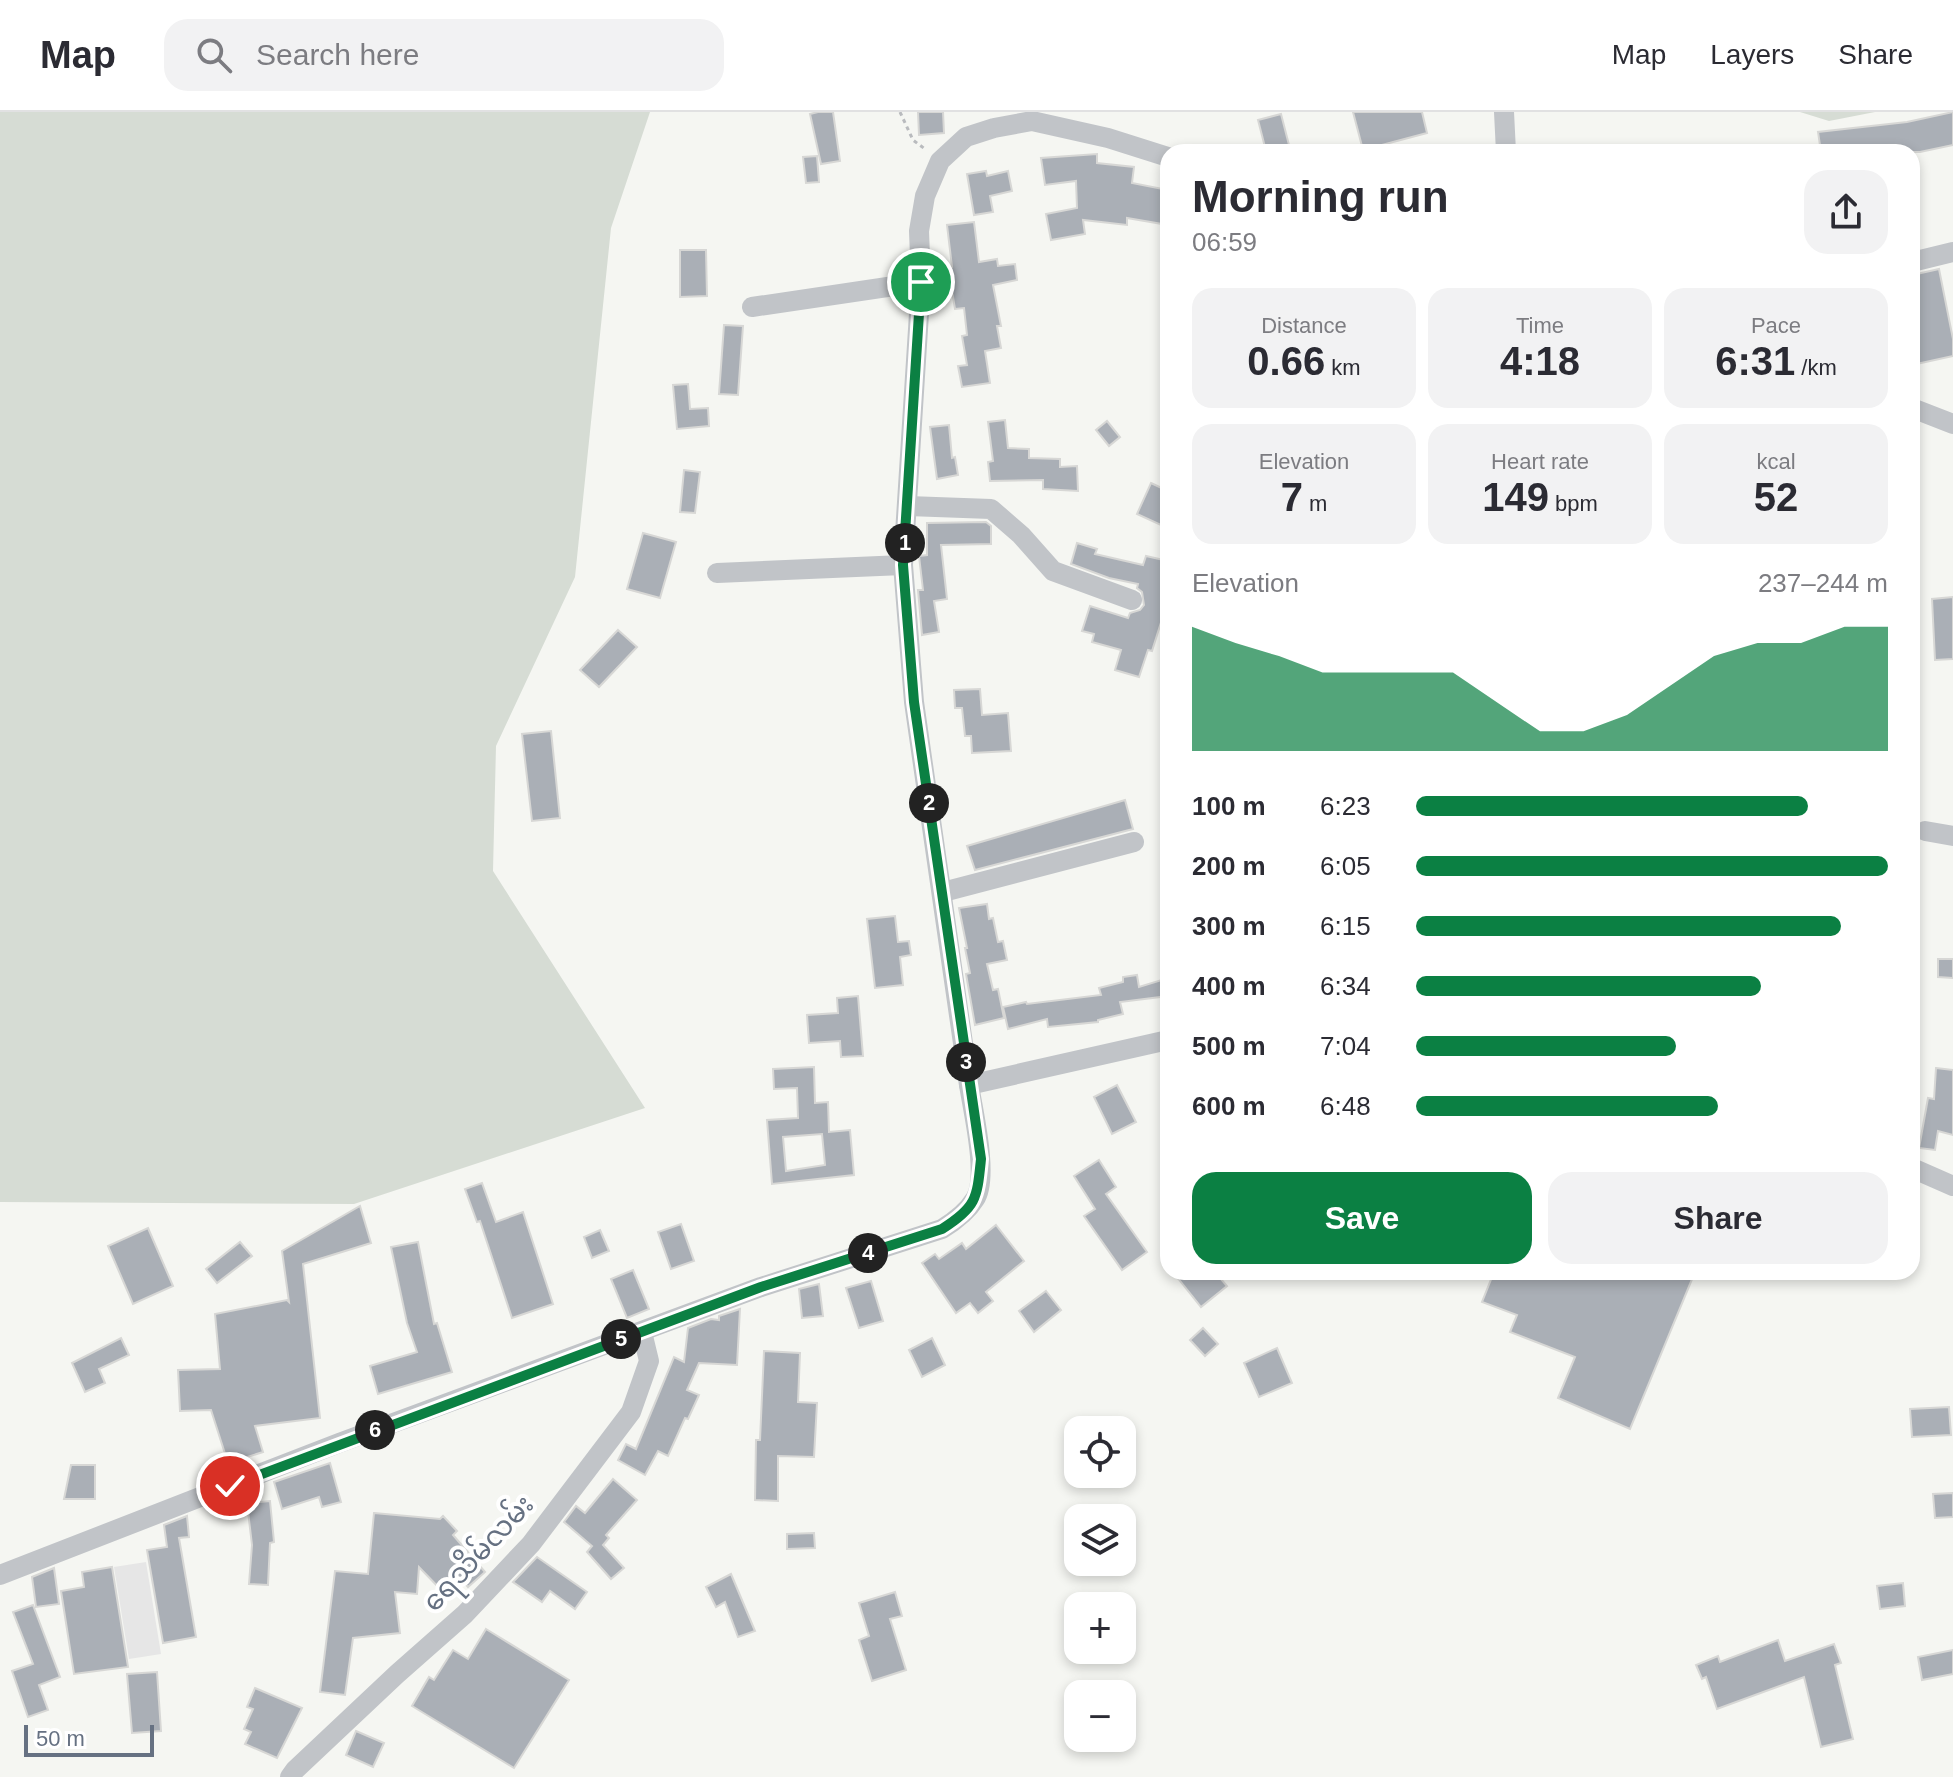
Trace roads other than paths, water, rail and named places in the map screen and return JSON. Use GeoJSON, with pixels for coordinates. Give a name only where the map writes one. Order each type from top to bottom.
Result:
{"type":"FeatureCollection","features":[{"type":"Feature","properties":{"kind":"street"},"geometry":{"type":"LineString","coordinates":[[1504,112],[1506,144]]}},
{"type":"Feature","properties":{"kind":"street"},"geometry":{"type":"LineString","coordinates":[[0,1575],[339,1443],[761,1287],[942,1229],[959,1218],[978,1197],[981,1159],[914,702],[903,565],[921,282],[919,231],[925,196],[940,161],[966,137],[1032,121],[1108,138],[1160,154]]}},
{"type":"Feature","properties":{"kind":"street"},"geometry":{"type":"LineString","coordinates":[[1920,260],[1953,252]]}},
{"type":"Feature","properties":{"kind":"street"},"geometry":{"type":"LineString","coordinates":[[752,307],[921,282]]}},
{"type":"Feature","properties":{"kind":"street"},"geometry":{"type":"LineString","coordinates":[[1920,411],[1953,424]]}},
{"type":"Feature","properties":{"kind":"street"},"geometry":{"type":"LineString","coordinates":[[908,506],[991,509],[1021,535],[1053,571],[1132,600]]}},
{"type":"Feature","properties":{"kind":"street"},"geometry":{"type":"LineString","coordinates":[[717,573],[903,565]]}},
{"type":"Feature","properties":{"kind":"street"},"geometry":{"type":"LineString","coordinates":[[1925,831],[1953,836]]}},
{"type":"Feature","properties":{"kind":"street"},"geometry":{"type":"LineString","coordinates":[[943,892],[1134,842]]}},
{"type":"Feature","properties":{"kind":"street"},"geometry":{"type":"LineString","coordinates":[[969,1085],[1160,1042]]}},
{"type":"Feature","properties":{"kind":"street"},"geometry":{"type":"LineString","coordinates":[[1920,1172],[1953,1186]]}},
{"type":"Feature","properties":{"kind":"street","name":"ရေသိမ်လမ်း"},"geometry":{"type":"LineString","coordinates":[[290,1777],[397,1674],[465,1614],[531,1544],[631,1412],[649,1361],[642,1332]]}}]}
